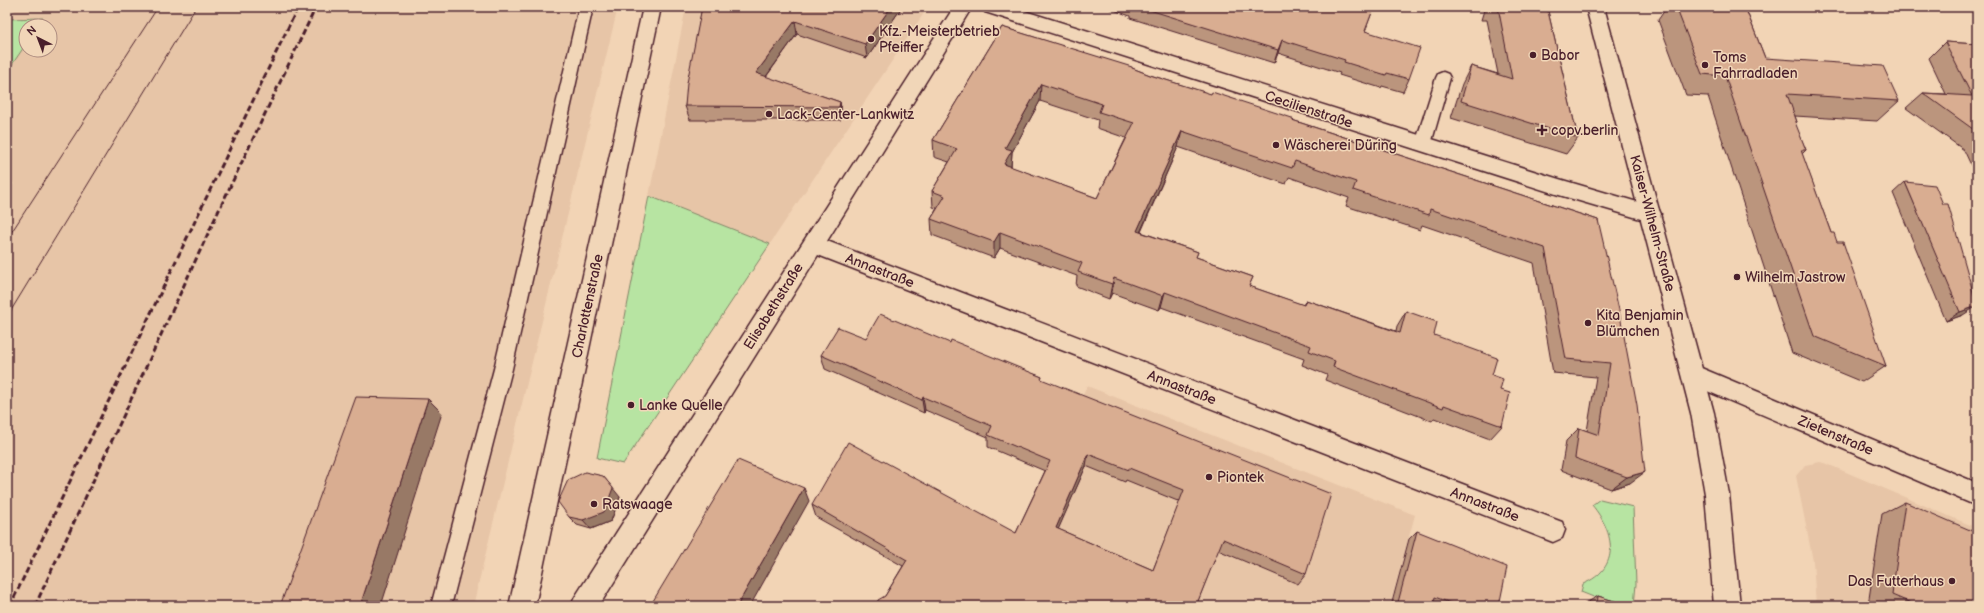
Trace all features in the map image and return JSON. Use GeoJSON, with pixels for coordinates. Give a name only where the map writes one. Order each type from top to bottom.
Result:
{"type":"FeatureCollection","features":[{"type":"Feature","properties":{"kind":"street","name":"Charlottenstraße"},"geometry":{"type":"LineString","coordinates":[[522,606],[652,7]]}},
{"type":"Feature","properties":{"kind":"street","name":"Elisabethstraße"},"geometry":{"type":"LineString","coordinates":[[584,606],[963,7]]}},
{"type":"Feature","properties":{"kind":"street","name":"Cecilienstraße"},"geometry":{"type":"LineString","coordinates":[[991,7],[1423,144],[1651,214]]}},
{"type":"Feature","properties":{"kind":"street","name":"Kaiser-Wilhelm-Straße"},"geometry":{"type":"LineString","coordinates":[[1595,7],[1694,375],[1715,477],[1732,604]]}},
{"type":"Feature","properties":{"kind":"street","name":"Annastraße"},"geometry":{"type":"LineString","coordinates":[[812,244],[1553,530]]}},
{"type":"Feature","properties":{"kind":"street","name":"Zietenstraße"},"geometry":{"type":"LineString","coordinates":[[1694,375],[1977,495]]}},
{"type":"Feature","properties":{"kind":"lane"},"geometry":{"type":"LineString","coordinates":[[441,606],[504,369],[586,7]]}},
{"type":"Feature","properties":{"kind":"lane"},"geometry":{"type":"LineString","coordinates":[[1423,144],[1443,78]]}},
{"type":"Feature","properties":{"kind":"shaded area"},"geometry":{"type":"Polygon","coordinates":[[[17,7],[618,7],[473,606],[7,606],[7,193],[14,183],[7,182],[7,72],[18,56],[18,58],[58,58],[58,18],[8,19],[17,7]]]}},
{"type":"Feature","properties":{"kind":"shaded area"},"geometry":{"type":"Polygon","coordinates":[[[686,7],[928,7],[770,244],[649,196],[686,7]]]}},
{"type":"Feature","properties":{"kind":"shaded area"},"geometry":{"type":"Polygon","coordinates":[[[1087,386],[1415,515],[1390,606],[1055,606],[1053,463],[1087,386]]]}},
{"type":"Feature","properties":{"kind":"shaded area"},"geometry":{"type":"Polygon","coordinates":[[[1820,462],[1977,528],[1977,606],[1816,606],[1813,561],[1796,476],[1805,465],[1820,462]]]}},
{"type":"Feature","properties":{"kind":"green space"},"geometry":{"type":"Polygon","coordinates":[[[7,19],[18,19],[18,56],[7,72],[7,19]]]}},
{"type":"Feature","properties":{"kind":"green space"},"geometry":{"type":"Polygon","coordinates":[[[649,196],[770,244],[623,464],[597,458],[649,196]]]}},
{"type":"Feature","properties":{"kind":"green space"},"geometry":{"type":"Polygon","coordinates":[[[1600,499],[1633,507],[1636,584],[1634,606],[1616,606],[1581,592],[1583,584],[1595,577],[1604,569],[1609,559],[1609,538],[1606,527],[1592,505],[1600,499]]]}},
{"type":"Feature","properties":{"kind":"building"},"geometry":{"type":"Polygon","coordinates":[[[702,7],[891,7],[865,44],[795,21],[756,73],[840,102],[839,107],[685,106],[687,83],[702,7]]]}},
{"type":"Feature","properties":{"kind":"building"},"geometry":{"type":"Polygon","coordinates":[[[1140,7],[1374,7],[1365,31],[1420,48],[1409,79],[1387,73],[1386,75],[1282,40],[1278,50],[1140,7]]]}},
{"type":"Feature","properties":{"kind":"building"},"geometry":{"type":"Polygon","coordinates":[[[1498,7],[1547,7],[1578,138],[1461,101],[1471,66],[1512,79],[1498,7]]]}},
{"type":"Feature","properties":{"kind":"building"},"geometry":{"type":"Polygon","coordinates":[[[1676,7],[1745,7],[1765,58],[1883,66],[1899,101],[1787,94],[1797,122],[1795,122],[1806,150],[1801,150],[1831,233],[1834,233],[1837,242],[1843,242],[1886,366],[1814,336],[1725,76],[1702,74],[1676,7]]]}},
{"type":"Feature","properties":{"kind":"building"},"geometry":{"type":"Polygon","coordinates":[[[1002,27],[1132,67],[1150,75],[1211,94],[1212,92],[1292,118],[1292,120],[1598,220],[1619,310],[1637,405],[1645,472],[1627,477],[1575,458],[1579,428],[1599,435],[1610,363],[1566,359],[1545,248],[1430,209],[1429,215],[1353,190],[1356,182],[1295,161],[1292,168],[1182,131],[1137,231],[1198,252],[1196,257],[1253,277],[1249,286],[1304,305],[1306,300],[1400,333],[1406,311],[1437,322],[1434,335],[1497,358],[1492,375],[1503,379],[1500,390],[1510,393],[1502,426],[1444,405],[1443,408],[1333,367],[1335,361],[1309,351],[1311,346],[1165,292],[1163,296],[1114,278],[1112,284],[1078,272],[1082,263],[1000,232],[994,242],[931,219],[945,196],[932,191],[957,149],[933,140],[1002,27]],[[1041,84],[1005,148],[1012,150],[1004,164],[1097,198],[1134,123],[1099,112],[1102,104],[1041,84]]]}},
{"type":"Feature","properties":{"kind":"building"},"geometry":{"type":"Polygon","coordinates":[[[1945,42],[1977,44],[1977,132],[1923,93],[1972,96],[1945,42]]]}},
{"type":"Feature","properties":{"kind":"building"},"geometry":{"type":"Polygon","coordinates":[[[1905,182],[1935,185],[1943,204],[1948,204],[1977,306],[1960,312],[1905,182]]]}},
{"type":"Feature","properties":{"kind":"building"},"geometry":{"type":"Polygon","coordinates":[[[880,314],[950,343],[951,340],[1042,377],[1041,379],[1331,494],[1306,574],[1223,539],[1196,606],[997,606],[990,602],[988,606],[877,606],[878,600],[885,596],[907,560],[812,505],[848,442],[1016,533],[1050,461],[988,435],[992,426],[923,397],[922,400],[821,355],[838,327],[866,338],[880,314]],[[1088,454],[1056,528],[1153,570],[1184,490],[1129,468],[1129,470],[1088,454]]]}},
{"type":"Feature","properties":{"kind":"building"},"geometry":{"type":"Polygon","coordinates":[[[356,397],[428,399],[360,606],[280,606],[356,397]]]}},
{"type":"Feature","properties":{"kind":"building"},"geometry":{"type":"Polygon","coordinates":[[[738,460],[804,488],[737,606],[650,606],[738,460]]]}},
{"type":"Feature","properties":{"kind":"building","name":"Ratswaage"},"geometry":{"type":"Polygon","coordinates":[[[585,472],[603,476],[613,488],[604,512],[583,520],[569,517],[558,502],[568,480],[585,472]]]}},
{"type":"Feature","properties":{"kind":"building"},"geometry":{"type":"Polygon","coordinates":[[[1905,502],[1977,533],[1977,606],[1918,606],[1892,595],[1905,502]]]}},
{"type":"Feature","properties":{"kind":"building"},"geometry":{"type":"Polygon","coordinates":[[[1417,531],[1507,567],[1499,606],[1458,606],[1435,597],[1433,606],[1397,606],[1417,531]]]}},
{"type":"Feature","properties":{"kind":"building"},"geometry":{"type":"Polygon","coordinates":[[[1598,596],[1630,606],[1597,606],[1598,596]]]}},
{"type":"Feature","properties":{"kind":"tram line"},"geometry":{"type":"LineString","coordinates":[[7,239],[158,7]]}},
{"type":"Feature","properties":{"kind":"tram line"},"geometry":{"type":"LineString","coordinates":[[7,317],[196,7]]}},
{"type":"Feature","properties":{"kind":"railway"},"geometry":{"type":"LineString","coordinates":[[10,606],[298,7]]}},
{"type":"Feature","properties":{"kind":"railway"},"geometry":{"type":"LineString","coordinates":[[35,606],[218,212],[316,7]]}},
{"type":"Feature","properties":{"kind":"place","name":"Kfz.-Meisterbetrieb Pfeiffer"},"geometry":{"type":"Point","coordinates":[871,39]}},
{"type":"Feature","properties":{"kind":"place","name":"Babor"},"geometry":{"type":"Point","coordinates":[1533,55]}},
{"type":"Feature","properties":{"kind":"place","name":"Toms Fahrradladen"},"geometry":{"type":"Point","coordinates":[1705,65]}},
{"type":"Feature","properties":{"kind":"place","name":"Lack-Center-Lankwitz"},"geometry":{"type":"Point","coordinates":[769,114]}},
{"type":"Feature","properties":{"kind":"place","name":"copv.berlin"},"geometry":{"type":"Point","coordinates":[1542,130]}},
{"type":"Feature","properties":{"kind":"place","name":"Wäscherei Düring"},"geometry":{"type":"Point","coordinates":[1276,145]}},
{"type":"Feature","properties":{"kind":"place","name":"Wilhelm Jastrow"},"geometry":{"type":"Point","coordinates":[1737,277]}},
{"type":"Feature","properties":{"kind":"place","name":"Kita Benjamin Blümchen"},"geometry":{"type":"Point","coordinates":[1588,323]}},
{"type":"Feature","properties":{"kind":"place","name":"Lanke Quelle"},"geometry":{"type":"Point","coordinates":[631,405]}},
{"type":"Feature","properties":{"kind":"place","name":"Piontek"},"geometry":{"type":"Point","coordinates":[1209,477]}},
{"type":"Feature","properties":{"kind":"place","name":"Ratswaage"},"geometry":{"type":"Point","coordinates":[594,504]}},
{"type":"Feature","properties":{"kind":"place","name":"Das Futterhaus"},"geometry":{"type":"Point","coordinates":[1952,581]}}]}
